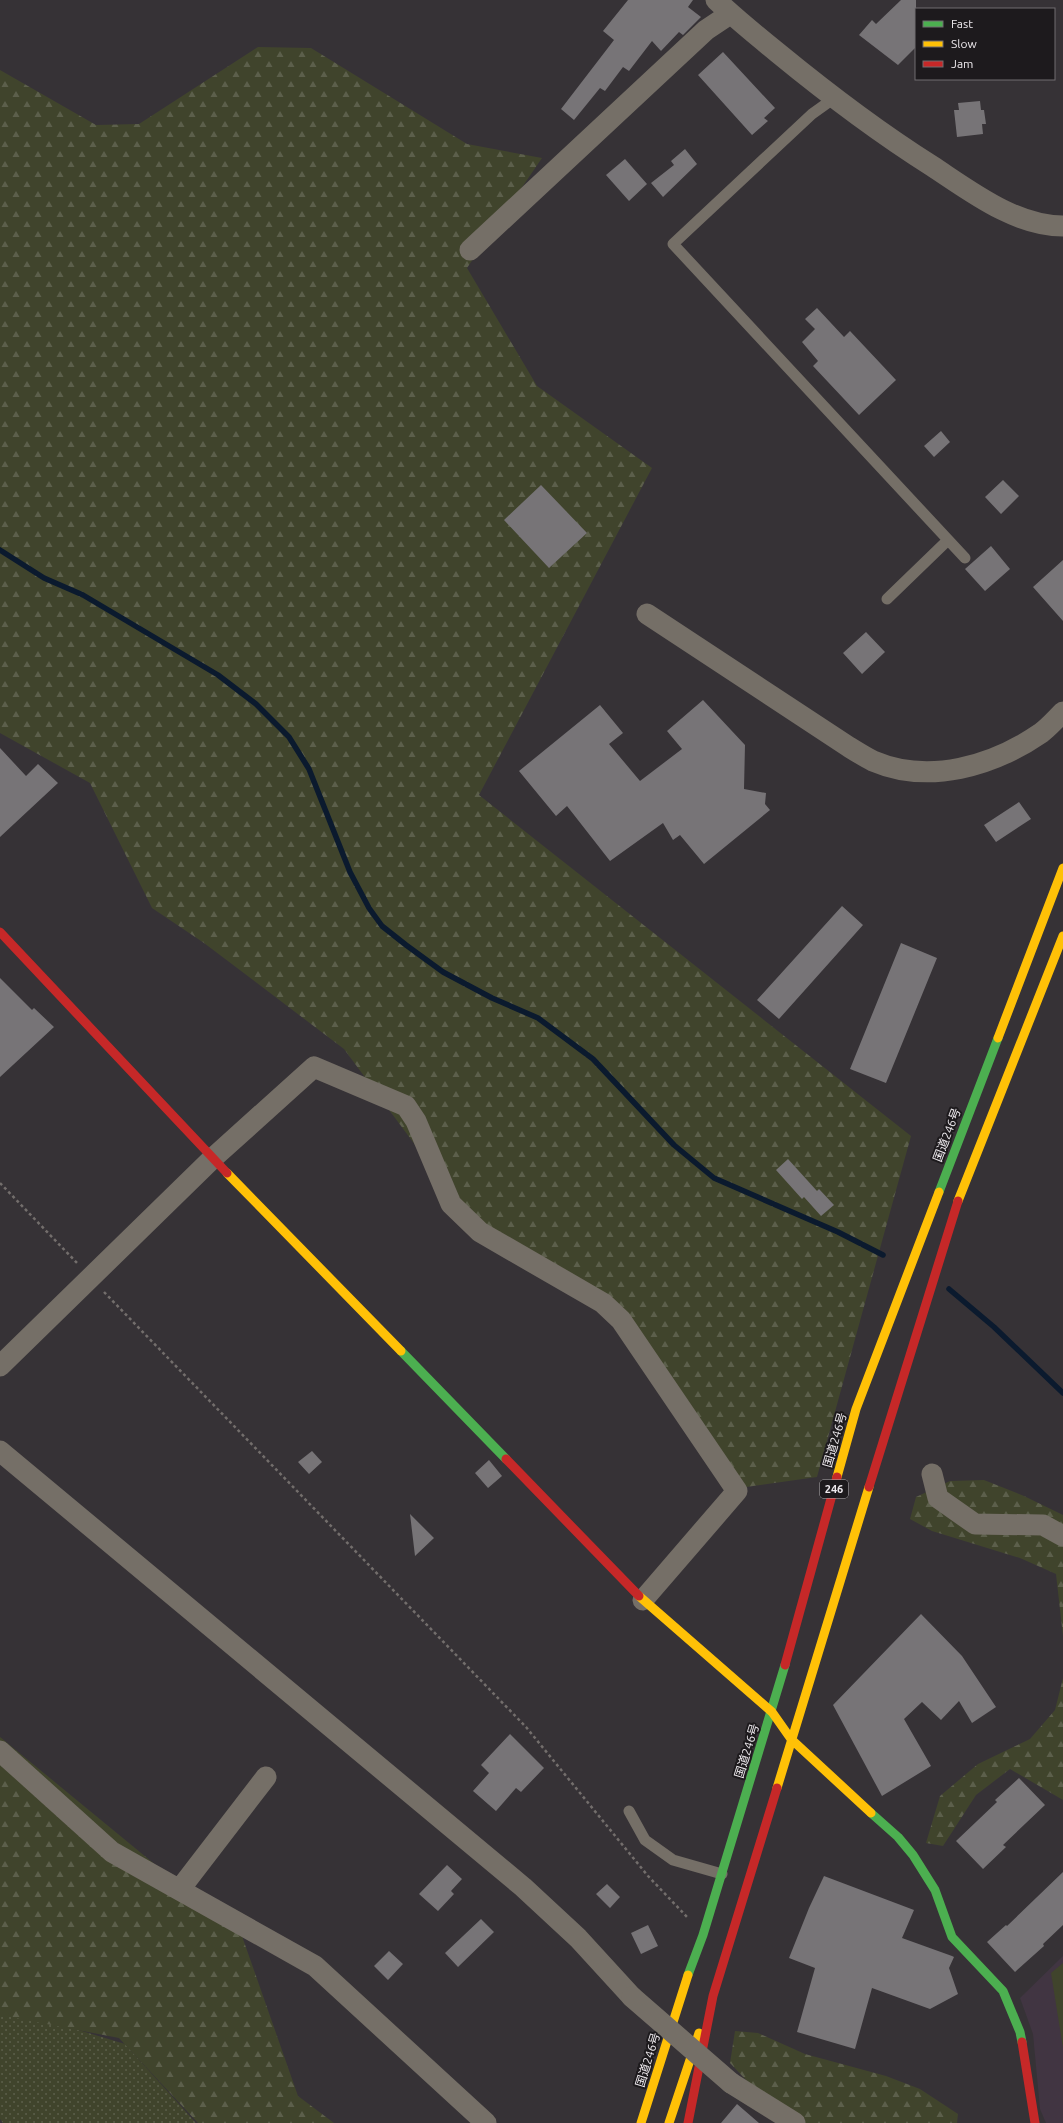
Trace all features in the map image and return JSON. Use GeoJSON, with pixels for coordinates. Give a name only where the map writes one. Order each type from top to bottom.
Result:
{"type":"FeatureCollection","features":[{"type":"Feature","properties":{"kind":"main road","name":"国道246号"},"geometry":{"type":"LineString","coordinates":[[641,2123],[678,2003],[703,1935],[772,1712],[856,1408],[1063,868]]}},
{"type":"Feature","properties":{"kind":"main road"},"geometry":{"type":"LineString","coordinates":[[0,932],[213,1158],[643,1600],[772,1712],[791,1739],[898,1837],[913,1855],[935,1890],[952,1938],[1004,1991],[1020,2032],[1035,2123]]}},
{"type":"Feature","properties":{"kind":"main road","name":"246"},"geometry":{"type":"LineString","coordinates":[[688,2123],[713,1996],[955,1208],[1063,936]]}},
{"type":"Feature","properties":{"kind":"main road"},"geometry":{"type":"LineString","coordinates":[[669,2123],[713,1996]]}},
{"type":"Feature","properties":{"kind":"main road"},"geometry":{"type":"LineString","coordinates":[[650,2123],[678,2003]]}},
{"type":"Feature","properties":{"kind":"street"},"geometry":{"type":"LineString","coordinates":[[470,250],[706,30],[723,7],[833,98],[896,143],[976,195],[1014,215],[1054,226],[1063,226]]}},
{"type":"Feature","properties":{"kind":"street"},"geometry":{"type":"LineString","coordinates":[[647,614],[849,748],[873,761],[908,771],[932,772],[970,767],[997,758],[1042,732],[1063,712]]}},
{"type":"Feature","properties":{"kind":"street"},"geometry":{"type":"LineString","coordinates":[[0,1366],[213,1158],[314,1067],[406,1106],[416,1121],[451,1204],[480,1232],[603,1302],[621,1320],[737,1491],[643,1600]]}},
{"type":"Feature","properties":{"kind":"street"},"geometry":{"type":"LineString","coordinates":[[0,1451],[523,1887],[578,1938],[632,1996],[731,2083],[795,2123]]}},
{"type":"Feature","properties":{"kind":"street"},"geometry":{"type":"LineString","coordinates":[[932,1474],[938,1498],[974,1524],[1043,1525],[1063,1536]]}},
{"type":"Feature","properties":{"kind":"street"},"geometry":{"type":"LineString","coordinates":[[0,1751],[112,1852],[316,1966],[486,2123]]}},
{"type":"Feature","properties":{"kind":"street"},"geometry":{"type":"LineString","coordinates":[[180,1889],[266,1777]]}},
{"type":"Feature","properties":{"kind":"lane"},"geometry":{"type":"LineString","coordinates":[[833,98],[812,114],[673,244],[965,558]]}},
{"type":"Feature","properties":{"kind":"lane"},"geometry":{"type":"LineString","coordinates":[[887,599],[948,540]]}},
{"type":"Feature","properties":{"kind":"lane"},"geometry":{"type":"LineString","coordinates":[[629,1811],[645,1840],[673,1860],[722,1874]]}},
{"type":"Feature","properties":{"kind":"path"},"geometry":{"type":"LineString","coordinates":[[0,1183],[526,1727],[648,1876],[703,1935]]}},
{"type":"Feature","properties":{"kind":"shaded area"},"geometry":{"type":"Polygon","coordinates":[[[1063,1956],[1063,2123],[1046,2123],[1040,2109],[1033,2034],[1020,1998],[1063,1956]]]}},
{"type":"Feature","properties":{"kind":"green space"},"geometry":{"type":"Polygon","coordinates":[[[258,47],[311,48],[467,144],[542,158],[467,268],[537,386],[652,468],[479,795],[911,1136],[817,1477],[739,1488],[616,1316],[464,1211],[344,1049],[204,943],[152,908],[90,783],[0,733],[0,70],[96,125],[139,124],[258,47]]]}},
{"type":"Feature","properties":{"kind":"green space"},"geometry":{"type":"Polygon","coordinates":[[[984,1480],[1024,1496],[1063,1515],[1063,1636],[1056,1574],[1020,1558],[932,1531],[910,1519],[916,1497],[950,1481],[984,1480]]]}},
{"type":"Feature","properties":{"kind":"green space"},"geometry":{"type":"Polygon","coordinates":[[[1063,1678],[1063,1800],[1010,1769],[976,1795],[943,1846],[926,1843],[940,1796],[978,1764],[1030,1739],[1055,1710],[1063,1678]]]}},
{"type":"Feature","properties":{"kind":"green space"},"geometry":{"type":"Polygon","coordinates":[[[0,1737],[242,1936],[298,2096],[334,2123],[198,2123],[119,2038],[0,2015],[0,1737]]]}},
{"type":"Feature","properties":{"kind":"green space"},"geometry":{"type":"Polygon","coordinates":[[[1063,1963],[1063,2048],[1051,1973],[1063,1963]]]}},
{"type":"Feature","properties":{"kind":"green space"},"geometry":{"type":"Polygon","coordinates":[[[2,2007],[125,2044],[196,2123],[3,2123],[0,2119],[0,2009],[2,2007]]]}},
{"type":"Feature","properties":{"kind":"green space"},"geometry":{"type":"Polygon","coordinates":[[[735,2031],[758,2033],[805,2054],[886,2076],[920,2089],[958,2114],[957,2123],[802,2123],[762,2097],[730,2063],[735,2031]]]}},
{"type":"Feature","properties":{"kind":"building"},"geometry":{"type":"Polygon","coordinates":[[[628,0],[693,0],[688,7],[701,17],[683,35],[679,32],[661,51],[652,41],[629,71],[623,67],[605,91],[600,88],[574,120],[561,109],[614,40],[603,31],[628,0]]]}},
{"type":"Feature","properties":{"kind":"building"},"geometry":{"type":"Polygon","coordinates":[[[901,0],[916,0],[915,48],[898,65],[859,35],[872,20],[876,24],[901,0]]]}},
{"type":"Feature","properties":{"kind":"building"},"geometry":{"type":"Polygon","coordinates":[[[723,52],[775,108],[764,118],[768,121],[752,135],[698,75],[723,52]]]}},
{"type":"Feature","properties":{"kind":"building"},"geometry":{"type":"Polygon","coordinates":[[[980,101],[981,110],[984,110],[986,124],[982,124],[983,134],[957,137],[954,110],[959,110],[958,103],[980,101]]]}},
{"type":"Feature","properties":{"kind":"building"},"geometry":{"type":"Polygon","coordinates":[[[685,149],[697,164],[663,197],[651,183],[674,165],[671,161],[685,149]]]}},
{"type":"Feature","properties":{"kind":"building"},"geometry":{"type":"Polygon","coordinates":[[[625,159],[647,184],[629,201],[606,175],[625,159]]]}},
{"type":"Feature","properties":{"kind":"building"},"geometry":{"type":"Polygon","coordinates":[[[817,308],[844,337],[850,331],[896,380],[859,415],[813,366],[818,361],[802,342],[815,329],[805,319],[817,308]]]}},
{"type":"Feature","properties":{"kind":"building"},"geometry":{"type":"Polygon","coordinates":[[[941,431],[950,442],[934,457],[924,446],[941,431]]]}},
{"type":"Feature","properties":{"kind":"building"},"geometry":{"type":"Polygon","coordinates":[[[1003,480],[1019,496],[1001,514],[985,497],[1003,480]]]}},
{"type":"Feature","properties":{"kind":"building"},"geometry":{"type":"Polygon","coordinates":[[[541,485],[587,533],[549,568],[504,520],[541,485]]]}},
{"type":"Feature","properties":{"kind":"building"},"geometry":{"type":"Polygon","coordinates":[[[991,546],[1010,569],[985,591],[965,569],[991,546]]]}},
{"type":"Feature","properties":{"kind":"building"},"geometry":{"type":"Polygon","coordinates":[[[1063,560],[1063,621],[1033,587],[1063,560]]]}},
{"type":"Feature","properties":{"kind":"building"},"geometry":{"type":"Polygon","coordinates":[[[866,632],[885,652],[862,674],[843,653],[866,632]]]}},
{"type":"Feature","properties":{"kind":"building"},"geometry":{"type":"Polygon","coordinates":[[[703,700],[745,745],[744,789],[766,793],[765,804],[770,810],[704,864],[680,835],[673,840],[663,823],[610,861],[567,806],[556,816],[519,771],[600,705],[623,733],[609,744],[640,781],[682,749],[667,731],[703,700]]]}},
{"type":"Feature","properties":{"kind":"building"},"geometry":{"type":"Polygon","coordinates":[[[0,748],[26,776],[38,764],[58,783],[0,837],[0,748]]]}},
{"type":"Feature","properties":{"kind":"building"},"geometry":{"type":"Polygon","coordinates":[[[1019,802],[1031,819],[996,842],[984,825],[1019,802]]]}},
{"type":"Feature","properties":{"kind":"building"},"geometry":{"type":"Polygon","coordinates":[[[842,906],[863,925],[779,1019],[757,1000],[842,906]]]}},
{"type":"Feature","properties":{"kind":"building"},"geometry":{"type":"Polygon","coordinates":[[[901,943],[937,958],[886,1083],[850,1069],[901,943]]]}},
{"type":"Feature","properties":{"kind":"building"},"geometry":{"type":"Polygon","coordinates":[[[0,978],[32,1010],[34,1008],[54,1027],[0,1077],[0,978]]]}},
{"type":"Feature","properties":{"kind":"building"},"geometry":{"type":"Polygon","coordinates":[[[788,1159],[817,1191],[819,1189],[834,1205],[821,1216],[804,1197],[802,1199],[776,1170],[788,1159]]]}},
{"type":"Feature","properties":{"kind":"building"},"geometry":{"type":"Polygon","coordinates":[[[312,1451],[322,1462],[309,1474],[298,1462],[312,1451]]]}},
{"type":"Feature","properties":{"kind":"building"},"geometry":{"type":"Polygon","coordinates":[[[489,1460],[502,1476],[488,1488],[475,1473],[489,1460]]]}},
{"type":"Feature","properties":{"kind":"building"},"geometry":{"type":"Polygon","coordinates":[[[410,1514],[434,1538],[415,1556],[410,1514]]]}},
{"type":"Feature","properties":{"kind":"building"},"geometry":{"type":"Polygon","coordinates":[[[921,1614],[962,1656],[996,1707],[972,1723],[959,1701],[941,1720],[922,1702],[904,1719],[931,1766],[882,1796],[833,1705],[921,1614]]]}},
{"type":"Feature","properties":{"kind":"building"},"geometry":{"type":"Polygon","coordinates":[[[510,1734],[544,1768],[521,1792],[516,1788],[496,1811],[473,1791],[489,1773],[481,1765],[510,1734]]]}},
{"type":"Feature","properties":{"kind":"building"},"geometry":{"type":"Polygon","coordinates":[[[1019,1778],[1045,1805],[1003,1845],[1006,1847],[983,1869],[956,1841],[997,1802],[995,1800],[1019,1778]]]}},
{"type":"Feature","properties":{"kind":"building"},"geometry":{"type":"Polygon","coordinates":[[[447,1865],[462,1879],[451,1891],[454,1894],[438,1911],[419,1894],[447,1865]]]}},
{"type":"Feature","properties":{"kind":"building"},"geometry":{"type":"Polygon","coordinates":[[[1063,1872],[1063,1925],[1043,1944],[1044,1946],[1015,1972],[987,1942],[1006,1925],[1007,1926],[1063,1872]]]}},
{"type":"Feature","properties":{"kind":"building"},"geometry":{"type":"Polygon","coordinates":[[[824,1876],[914,1910],[902,1938],[954,1957],[949,1968],[958,1994],[930,2009],[872,1988],[855,2049],[797,2032],[815,1968],[789,1958],[809,1908],[824,1876]]]}},
{"type":"Feature","properties":{"kind":"building"},"geometry":{"type":"Polygon","coordinates":[[[607,1884],[620,1897],[610,1908],[596,1894],[607,1884]]]}},
{"type":"Feature","properties":{"kind":"building"},"geometry":{"type":"Polygon","coordinates":[[[481,1919],[494,1932],[458,1967],[445,1953],[481,1919]]]}},
{"type":"Feature","properties":{"kind":"building"},"geometry":{"type":"Polygon","coordinates":[[[648,1925],[658,1946],[641,1954],[631,1933],[648,1925]]]}},
{"type":"Feature","properties":{"kind":"building"},"geometry":{"type":"Polygon","coordinates":[[[389,1951],[403,1964],[388,1980],[374,1966],[389,1951]]]}},
{"type":"Feature","properties":{"kind":"building"},"geometry":{"type":"Polygon","coordinates":[[[737,2104],[759,2123],[721,2123],[737,2104]]]}},
{"type":"Feature","properties":{"kind":"waterway"},"geometry":{"type":"LineString","coordinates":[[0,550],[44,578],[83,595],[218,675],[256,704],[289,737],[309,769],[350,872],[369,908],[382,926],[443,972],[492,998],[538,1018],[593,1059],[674,1145],[714,1178],[838,1232],[883,1255]]}},
{"type":"Feature","properties":{"kind":"waterway"},"geometry":{"type":"LineString","coordinates":[[949,1289],[994,1327],[1063,1393]]}},
{"type":"Feature","properties":{"kind":"traffic: fast"},"geometry":{"type":"LineString","coordinates":[[939,1192],[998,1038]]}},
{"type":"Feature","properties":{"kind":"traffic: fast"},"geometry":{"type":"LineString","coordinates":[[401,1351],[506,1459]]}},
{"type":"Feature","properties":{"kind":"traffic: fast"},"geometry":{"type":"LineString","coordinates":[[688,1975],[703,1935],[785,1665]]}},
{"type":"Feature","properties":{"kind":"traffic: fast"},"geometry":{"type":"LineString","coordinates":[[871,1813],[898,1837],[913,1855],[935,1890],[952,1937],[1003,1991],[1020,2032],[1022,2042]]}},
{"type":"Feature","properties":{"kind":"traffic: slow"},"geometry":{"type":"LineString","coordinates":[[998,1038],[1063,868]]}},
{"type":"Feature","properties":{"kind":"traffic: slow"},"geometry":{"type":"LineString","coordinates":[[958,1201],[1063,936]]}},
{"type":"Feature","properties":{"kind":"traffic: slow"},"geometry":{"type":"LineString","coordinates":[[227,1173],[401,1351]]}},
{"type":"Feature","properties":{"kind":"traffic: slow"},"geometry":{"type":"LineString","coordinates":[[837,1477],[856,1409],[939,1192]]}},
{"type":"Feature","properties":{"kind":"traffic: slow"},"geometry":{"type":"LineString","coordinates":[[777,1788],[869,1487]]}},
{"type":"Feature","properties":{"kind":"traffic: slow"},"geometry":{"type":"LineString","coordinates":[[639,1596],[772,1712],[791,1739],[871,1813]]}},
{"type":"Feature","properties":{"kind":"traffic: slow"},"geometry":{"type":"LineString","coordinates":[[641,2123],[688,1975]]}},
{"type":"Feature","properties":{"kind":"traffic: slow"},"geometry":{"type":"LineString","coordinates":[[669,2123],[699,2033]]}},
{"type":"Feature","properties":{"kind":"traffic: jam"},"geometry":{"type":"LineString","coordinates":[[0,932],[227,1173]]}},
{"type":"Feature","properties":{"kind":"traffic: jam"},"geometry":{"type":"LineString","coordinates":[[869,1487],[958,1201]]}},
{"type":"Feature","properties":{"kind":"traffic: jam"},"geometry":{"type":"LineString","coordinates":[[506,1459],[639,1596]]}},
{"type":"Feature","properties":{"kind":"traffic: jam"},"geometry":{"type":"LineString","coordinates":[[785,1665],[837,1477]]}},
{"type":"Feature","properties":{"kind":"traffic: jam"},"geometry":{"type":"LineString","coordinates":[[688,2123],[713,1996],[777,1788]]}},
{"type":"Feature","properties":{"kind":"traffic: jam"},"geometry":{"type":"LineString","coordinates":[[1022,2042],[1035,2123]]}}]}
